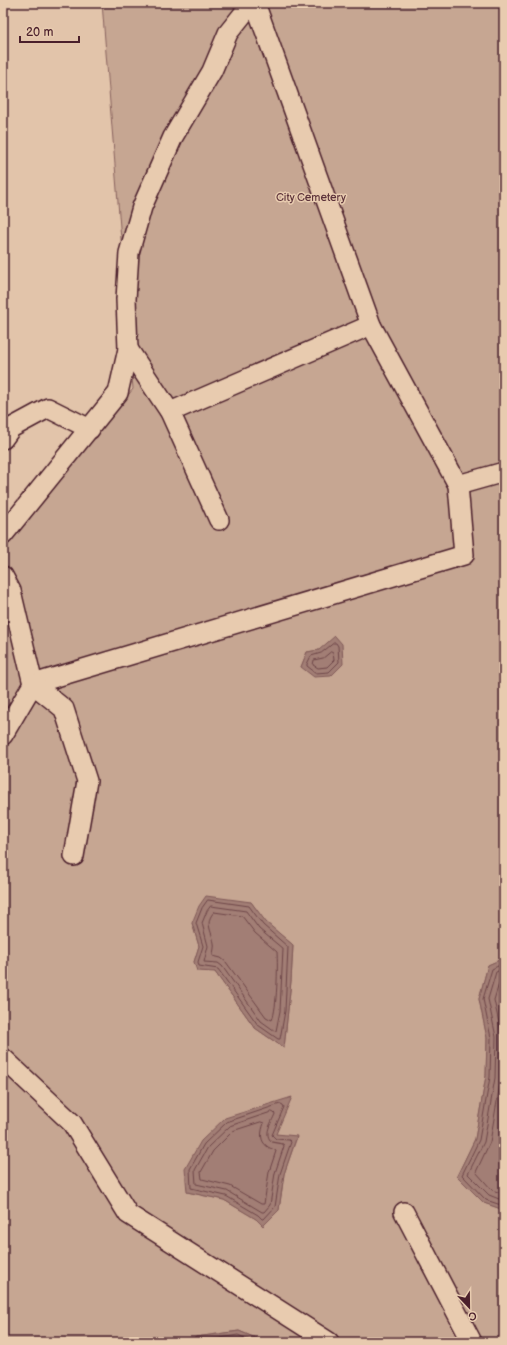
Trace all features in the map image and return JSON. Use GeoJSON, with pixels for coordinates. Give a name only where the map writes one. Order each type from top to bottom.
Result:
{"type":"FeatureCollection","features":[{"type":"Feature","properties":{"kind":"lane"},"geometry":{"type":"LineString","coordinates":[[3,535],[118,393],[128,349],[126,299],[129,253],[142,207],[173,137],[212,71],[228,32],[254,3],[370,325],[458,485],[464,555],[33,684],[3,735]]}},
{"type":"Feature","properties":{"kind":"lane"},"geometry":{"type":"LineString","coordinates":[[170,412],[370,325]]}},
{"type":"Feature","properties":{"kind":"lane"},"geometry":{"type":"LineString","coordinates":[[128,349],[170,412],[219,520]]}},
{"type":"Feature","properties":{"kind":"lane"},"geometry":{"type":"LineString","coordinates":[[3,439],[11,428],[48,408],[90,429]]}},
{"type":"Feature","properties":{"kind":"lane"},"geometry":{"type":"LineString","coordinates":[[458,485],[504,472]]}},
{"type":"Feature","properties":{"kind":"lane"},"geometry":{"type":"LineString","coordinates":[[3,576],[11,591],[33,684],[64,710],[87,781],[74,856]]}},
{"type":"Feature","properties":{"kind":"lane"},"geometry":{"type":"LineString","coordinates":[[3,1058],[72,1123],[128,1214],[329,1342]]}},
{"type":"Feature","properties":{"kind":"lane"},"geometry":{"type":"LineString","coordinates":[[404,1212],[472,1342]]}},
{"type":"Feature","properties":{"kind":"green space","name":"City Cemetery"},"geometry":{"type":"Polygon","coordinates":[[[102,3],[504,3],[504,958],[488,965],[479,999],[487,1038],[486,1076],[475,1139],[457,1176],[484,1203],[504,1210],[504,1342],[265,1342],[239,1331],[196,1337],[189,1342],[3,1342],[3,551],[133,389],[102,3]],[[319,650],[307,652],[301,667],[319,650]],[[251,902],[192,923],[199,946],[194,962],[215,972],[255,1028],[284,1048],[293,945],[265,922],[251,902]],[[276,1135],[187,1192],[224,1200],[256,1219],[263,1226],[279,1210],[284,1174],[297,1137],[276,1135]]]}},
{"type":"Feature","properties":{"kind":"water"},"geometry":{"type":"Polygon","coordinates":[[[335,636],[342,644],[343,664],[331,676],[314,677],[301,667],[307,652],[319,650],[335,636]]]}},
{"type":"Feature","properties":{"kind":"water"},"geometry":{"type":"Polygon","coordinates":[[[206,896],[251,902],[266,922],[293,945],[284,1048],[255,1028],[215,972],[197,971],[194,962],[199,946],[192,923],[199,906],[206,896]]]}},
{"type":"Feature","properties":{"kind":"water"},"geometry":{"type":"Polygon","coordinates":[[[504,958],[504,1210],[484,1203],[457,1176],[475,1139],[486,1076],[487,1038],[479,999],[488,965],[504,958]]]}},
{"type":"Feature","properties":{"kind":"water"},"geometry":{"type":"Polygon","coordinates":[[[292,1097],[276,1134],[297,1136],[284,1174],[279,1210],[263,1226],[256,1219],[224,1200],[187,1192],[185,1169],[201,1141],[225,1118],[292,1097]]]}},
{"type":"Feature","properties":{"kind":"water"},"geometry":{"type":"Polygon","coordinates":[[[239,1331],[265,1342],[189,1342],[196,1337],[239,1331]]]}}]}
